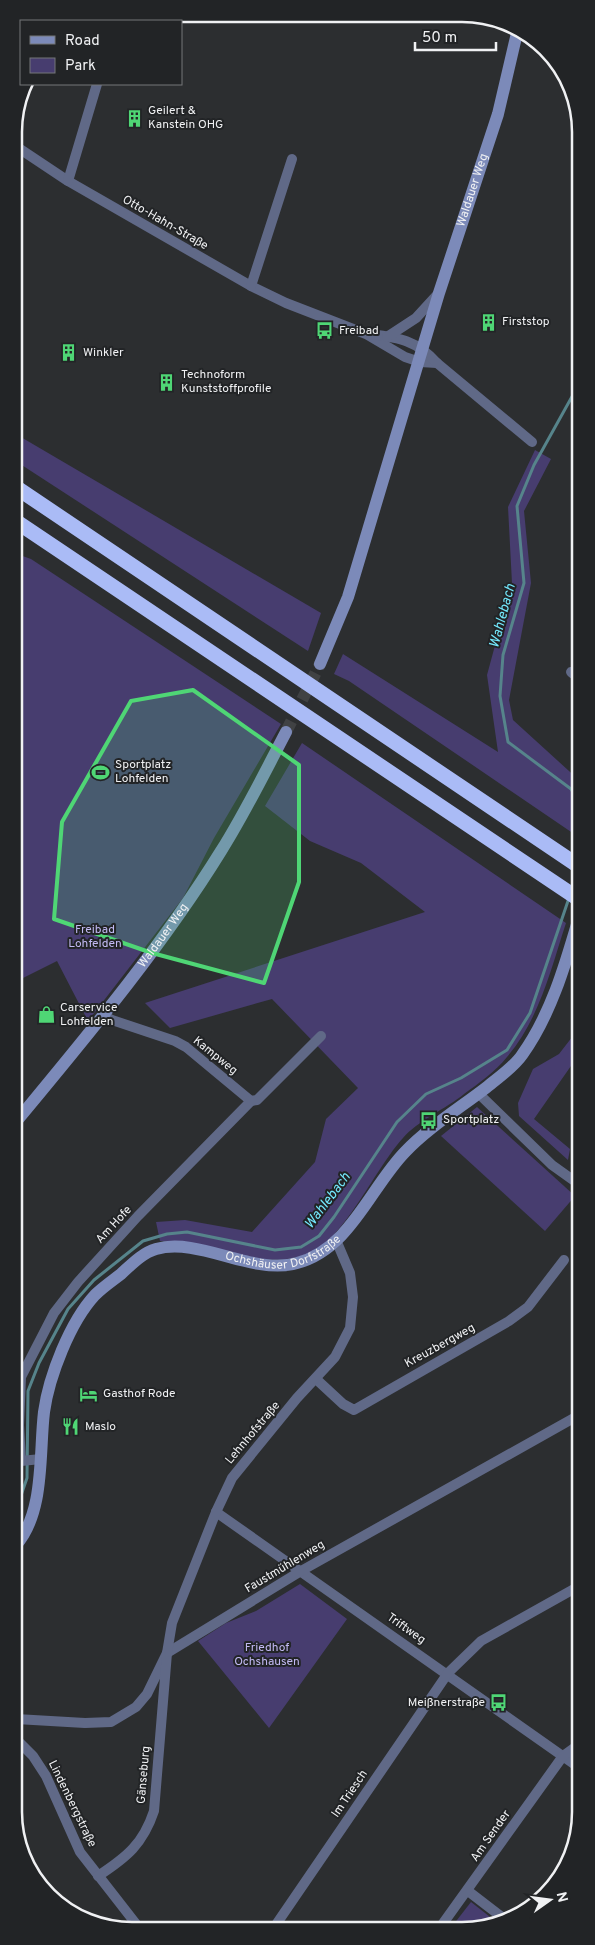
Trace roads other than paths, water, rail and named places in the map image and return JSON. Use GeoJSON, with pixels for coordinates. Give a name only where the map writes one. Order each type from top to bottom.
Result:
{"type":"FeatureCollection","features":[{"type":"Feature","properties":{"kind":"highway"},"geometry":{"type":"LineString","coordinates":[[23,492],[572,862]]}},
{"type":"Feature","properties":{"kind":"highway"},"geometry":{"type":"LineString","coordinates":[[23,526],[572,894]]}},
{"type":"Feature","properties":{"kind":"street","name":"Waldauer Weg"},"geometry":{"type":"LineString","coordinates":[[320,664],[348,597],[424,349],[439,293],[498,114],[516,37]]}},
{"type":"Feature","properties":{"kind":"street"},"geometry":{"type":"LineString","coordinates":[[68,181],[97,85]]}},
{"type":"Feature","properties":{"kind":"street","name":"Otto-Hahn-Straße"},"geometry":{"type":"LineString","coordinates":[[23,151],[68,181],[251,286],[286,303],[366,334],[405,357],[420,362]]}},
{"type":"Feature","properties":{"kind":"street"},"geometry":{"type":"LineString","coordinates":[[251,286],[292,159]]}},
{"type":"Feature","properties":{"kind":"street"},"geometry":{"type":"LineString","coordinates":[[387,337],[416,318],[439,293]]}},
{"type":"Feature","properties":{"kind":"street","name":"Otto-Hahn-Straße"},"geometry":{"type":"LineString","coordinates":[[366,334],[405,339],[424,349]]}},
{"type":"Feature","properties":{"kind":"street"},"geometry":{"type":"LineString","coordinates":[[424,349],[437,363],[532,442]]}},
{"type":"Feature","properties":{"kind":"street"},"geometry":{"type":"LineString","coordinates":[[420,362],[437,363]]}},
{"type":"Feature","properties":{"kind":"street","name":"Waldauer Weg"},"geometry":{"type":"LineString","coordinates":[[22,1112],[103,1015],[185,904],[220,852],[286,732]]}},
{"type":"Feature","properties":{"kind":"street","name":"Ochshäuser Dorfstraße"},"geometry":{"type":"LineString","coordinates":[[22,1523],[35,1501],[33,1460],[46,1399],[56,1365],[87,1304],[97,1293],[142,1256],[161,1248],[183,1247],[252,1263],[281,1266],[296,1264],[312,1258],[336,1240],[405,1152],[521,1057],[538,1028],[556,988],[572,939]]}},
{"type":"Feature","properties":{"kind":"street","name":"Kampweg"},"geometry":{"type":"LineString","coordinates":[[103,1015],[112,1020],[180,1044],[251,1101]]}},
{"type":"Feature","properties":{"kind":"street","name":"Am Hofe"},"geometry":{"type":"LineString","coordinates":[[22,1375],[54,1313],[78,1282],[138,1216],[251,1101],[257,1100],[322,1036]]}},
{"type":"Feature","properties":{"kind":"street"},"geometry":{"type":"LineString","coordinates":[[478,1093],[552,1165],[572,1179]]}},
{"type":"Feature","properties":{"kind":"street","name":"Lehnhofstraße"},"geometry":{"type":"LineString","coordinates":[[167,1653],[172,1623],[216,1512],[232,1478],[297,1398],[336,1357],[350,1328],[354,1297],[350,1273],[336,1240]]}},
{"type":"Feature","properties":{"kind":"street","name":"Kreuzbergweg"},"geometry":{"type":"LineString","coordinates":[[316,1379],[343,1404],[354,1410],[509,1321],[528,1307],[564,1260]]}},
{"type":"Feature","properties":{"kind":"street","name":"Faustmühlenweg"},"geometry":{"type":"LineString","coordinates":[[167,1653],[301,1571],[572,1419]]}},
{"type":"Feature","properties":{"kind":"street","name":"Am Hofe"},"geometry":{"type":"LineString","coordinates":[[22,1461],[33,1460]]}},
{"type":"Feature","properties":{"kind":"street","name":"Triftweg"},"geometry":{"type":"LineString","coordinates":[[216,1512],[448,1673],[572,1762]]}},
{"type":"Feature","properties":{"kind":"street","name":"Im Triesch"},"geometry":{"type":"LineString","coordinates":[[277,1922],[448,1673],[481,1641],[572,1590]]}},
{"type":"Feature","properties":{"kind":"street"},"geometry":{"type":"LineString","coordinates":[[22,1720],[85,1723],[112,1722],[136,1706],[147,1694],[167,1653]]}},
{"type":"Feature","properties":{"kind":"street","name":"Gänseburg"},"geometry":{"type":"LineString","coordinates":[[98,1876],[134,1849],[147,1831],[151,1818],[167,1653]]}},
{"type":"Feature","properties":{"kind":"street","name":"Lindenbergstraße"},"geometry":{"type":"LineString","coordinates":[[22,1745],[33,1756],[46,1776],[80,1852],[134,1922]]}},
{"type":"Feature","properties":{"kind":"street"},"geometry":{"type":"LineString","coordinates":[[563,1756],[572,1750]]}},
{"type":"Feature","properties":{"kind":"street","name":"Am Sender"},"geometry":{"type":"LineString","coordinates":[[444,1922],[563,1756]]}},
{"type":"Feature","properties":{"kind":"street"},"geometry":{"type":"LineString","coordinates":[[468,1891],[500,1916]]}},
{"type":"Feature","properties":{"kind":"waterway","name":"Wahlebach"},"geometry":{"type":"LineString","coordinates":[[572,397],[534,465],[517,506],[524,583],[503,655],[500,696],[508,742],[572,791]]}},
{"type":"Feature","properties":{"kind":"waterway","name":"Wahlebach"},"geometry":{"type":"LineString","coordinates":[[22,1492],[27,1478],[28,1391],[39,1363],[68,1309],[94,1280],[143,1241],[167,1234],[187,1232],[275,1250],[301,1247],[319,1236],[334,1217],[397,1122],[426,1094],[461,1078],[507,1050],[530,1013],[569,898]]}},
{"type":"Feature","properties":{"kind":"tunnel"},"geometry":{"type":"LineString","coordinates":[[286,732],[320,664]]}},
{"type":"Feature","properties":{"kind":"place","name":"Geilert & Kanstein OHG"},"geometry":{"type":"Point","coordinates":[134,118]}},
{"type":"Feature","properties":{"kind":"place","name":"Firststop"},"geometry":{"type":"Point","coordinates":[488,322]}},
{"type":"Feature","properties":{"kind":"place","name":"Freibad"},"geometry":{"type":"Point","coordinates":[325,331]}},
{"type":"Feature","properties":{"kind":"place","name":"Winkler"},"geometry":{"type":"Point","coordinates":[69,353]}},
{"type":"Feature","properties":{"kind":"place","name":"Technoform Kunststoffprofile"},"geometry":{"type":"Point","coordinates":[167,382]}},
{"type":"Feature","properties":{"kind":"place","name":"Sportplatz Lohfelden"},"geometry":{"type":"Point","coordinates":[101,772]}},
{"type":"Feature","properties":{"kind":"place","name":"Carservice Lohfelden"},"geometry":{"type":"Point","coordinates":[46,1015]}},
{"type":"Feature","properties":{"kind":"place","name":"Sportplatz"},"geometry":{"type":"Point","coordinates":[429,1120]}},
{"type":"Feature","properties":{"kind":"place","name":"Gasthof Rode"},"geometry":{"type":"Point","coordinates":[89,1394]}},
{"type":"Feature","properties":{"kind":"place","name":"Maslo"},"geometry":{"type":"Point","coordinates":[71,1427]}},
{"type":"Feature","properties":{"kind":"place","name":"Meißnerstraße"},"geometry":{"type":"Point","coordinates":[499,1703]}},
{"type":"Feature","properties":{"kind":"park label","name":"Freibad Lohfelden"},"geometry":{"type":"Point","coordinates":[95,937]}},
{"type":"Feature","properties":{"kind":"park label","name":"Friedhof Ochshausen"},"geometry":{"type":"Point","coordinates":[267,1655]}}]}
